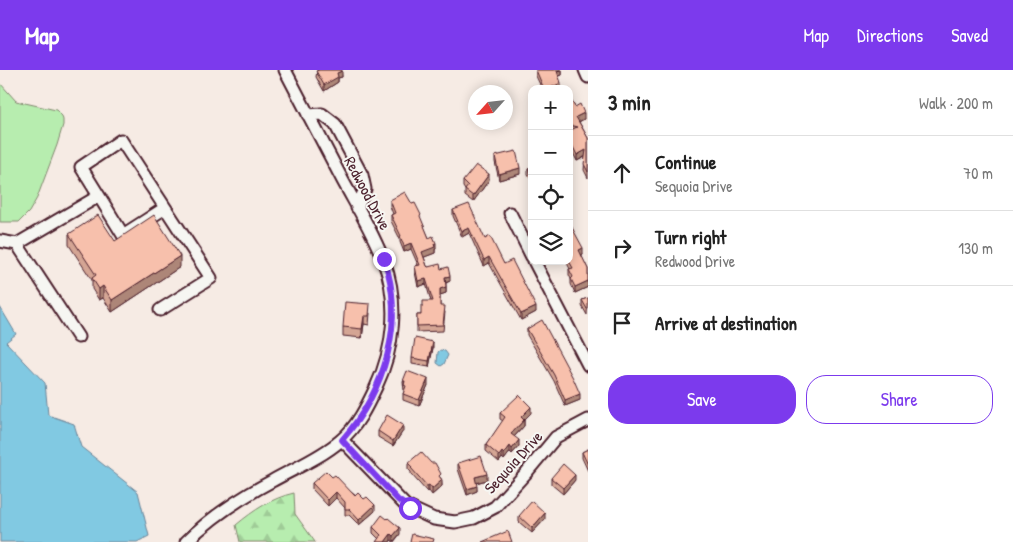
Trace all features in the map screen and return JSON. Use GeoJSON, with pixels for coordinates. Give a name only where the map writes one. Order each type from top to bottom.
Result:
{"type":"FeatureCollection","features":[{"type":"Feature","properties":{"kind":"street","name":"Redwood Drive"},"geometry":{"type":"LineString","coordinates":[[186,542],[222,510],[237,500],[304,465],[342,440],[363,414],[380,378],[389,352],[393,301],[387,268],[373,237],[285,70]]}},
{"type":"Feature","properties":{"kind":"street"},"geometry":{"type":"LineString","coordinates":[[585,70],[588,77]]}},
{"type":"Feature","properties":{"kind":"street"},"geometry":{"type":"LineString","coordinates":[[308,115],[322,114],[335,124],[362,175],[365,189],[357,208]]}},
{"type":"Feature","properties":{"kind":"street"},"geometry":{"type":"LineString","coordinates":[[160,310],[211,278],[121,140],[80,167],[123,235],[165,208]]}},
{"type":"Feature","properties":{"kind":"street"},"geometry":{"type":"LineString","coordinates":[[0,241],[17,244],[99,196]]}},
{"type":"Feature","properties":{"kind":"street"},"geometry":{"type":"LineString","coordinates":[[510,213],[528,249]]}},
{"type":"Feature","properties":{"kind":"street"},"geometry":{"type":"LineString","coordinates":[[17,244],[78,337]]}},
{"type":"Feature","properties":{"kind":"street"},"geometry":{"type":"LineString","coordinates":[[536,265],[588,365]]}},
{"type":"Feature","properties":{"kind":"street","name":"Sequoia Drive"},"geometry":{"type":"LineString","coordinates":[[342,440],[406,506],[434,519],[455,522],[474,518],[495,507],[556,437],[588,420]]}},
{"type":"Feature","properties":{"kind":"green space"},"geometry":{"type":"Polygon","coordinates":[[[0,83],[16,101],[56,110],[63,120],[57,145],[37,198],[29,212],[19,222],[0,222],[0,83]]]}},
{"type":"Feature","properties":{"kind":"green space"},"geometry":{"type":"Polygon","coordinates":[[[294,493],[295,514],[315,542],[240,542],[236,525],[264,505],[294,493]]]}},
{"type":"Feature","properties":{"kind":"water"},"geometry":{"type":"Polygon","coordinates":[[[0,307],[16,334],[6,342],[45,383],[48,415],[74,424],[81,447],[138,492],[149,536],[137,542],[0,542],[0,307]]]}},
{"type":"Feature","properties":{"kind":"water"},"geometry":{"type":"Polygon","coordinates":[[[440,350],[445,351],[448,355],[441,366],[437,363],[440,350]]]}},
{"type":"Feature","properties":{"kind":"building"},"geometry":{"type":"Polygon","coordinates":[[[536,70],[560,70],[557,71],[561,83],[557,85],[542,85],[536,70]]]}},
{"type":"Feature","properties":{"kind":"building"},"geometry":{"type":"Polygon","coordinates":[[[316,71],[342,71],[337,73],[338,77],[324,85],[316,71]]]}},
{"type":"Feature","properties":{"kind":"building"},"geometry":{"type":"Polygon","coordinates":[[[573,104],[575,107],[580,104],[584,113],[576,117],[588,138],[588,172],[584,164],[586,150],[577,155],[573,147],[573,129],[577,127],[573,126],[573,104]]]}},
{"type":"Feature","properties":{"kind":"building"},"geometry":{"type":"Polygon","coordinates":[[[516,151],[520,168],[499,174],[495,156],[516,151]]]}},
{"type":"Feature","properties":{"kind":"building"},"geometry":{"type":"Polygon","coordinates":[[[476,165],[489,174],[473,196],[465,190],[468,186],[463,181],[476,165]]]}},
{"type":"Feature","properties":{"kind":"building"},"geometry":{"type":"Polygon","coordinates":[[[405,192],[412,204],[415,203],[429,238],[433,236],[436,243],[434,244],[435,247],[422,252],[427,266],[440,264],[441,269],[448,267],[450,276],[445,277],[446,287],[440,289],[440,306],[445,306],[443,325],[417,326],[417,315],[421,315],[423,301],[433,301],[426,279],[418,281],[415,266],[420,265],[411,243],[404,246],[391,215],[395,213],[390,200],[405,192]]]}},
{"type":"Feature","properties":{"kind":"building"},"geometry":{"type":"Polygon","coordinates":[[[469,204],[485,239],[490,236],[504,264],[512,260],[536,307],[521,314],[489,257],[484,260],[469,228],[462,231],[453,210],[469,204]]]}},
{"type":"Feature","properties":{"kind":"building"},"geometry":{"type":"Polygon","coordinates":[[[98,215],[115,241],[154,215],[180,256],[112,300],[103,286],[99,289],[92,278],[96,275],[69,234],[98,215]]]}},
{"type":"Feature","properties":{"kind":"building"},"geometry":{"type":"Polygon","coordinates":[[[573,229],[583,248],[579,250],[588,269],[588,281],[575,287],[569,269],[573,268],[571,265],[573,265],[573,229]]]}},
{"type":"Feature","properties":{"kind":"building"},"geometry":{"type":"Polygon","coordinates":[[[588,298],[588,309],[587,309],[582,300],[588,298]]]}},
{"type":"Feature","properties":{"kind":"building"},"geometry":{"type":"Polygon","coordinates":[[[345,302],[370,304],[369,316],[364,316],[362,329],[343,327],[345,302]]]}},
{"type":"Feature","properties":{"kind":"building"},"geometry":{"type":"Polygon","coordinates":[[[542,320],[580,394],[565,400],[554,375],[527,329],[542,320]]]}},
{"type":"Feature","properties":{"kind":"building"},"geometry":{"type":"Polygon","coordinates":[[[415,338],[433,342],[429,361],[412,358],[415,338]]]}},
{"type":"Feature","properties":{"kind":"building"},"geometry":{"type":"Polygon","coordinates":[[[407,371],[428,379],[419,400],[403,394],[406,386],[404,385],[405,381],[403,381],[407,371]]]}},
{"type":"Feature","properties":{"kind":"building"},"geometry":{"type":"Polygon","coordinates":[[[519,395],[531,407],[521,417],[524,420],[511,434],[519,440],[512,449],[510,446],[504,454],[502,452],[499,456],[486,445],[505,417],[500,413],[519,395]]]}},
{"type":"Feature","properties":{"kind":"building"},"geometry":{"type":"Polygon","coordinates":[[[387,415],[403,425],[393,441],[378,431],[387,415]]]}},
{"type":"Feature","properties":{"kind":"building"},"geometry":{"type":"Polygon","coordinates":[[[588,449],[588,465],[582,452],[588,449]]]}},
{"type":"Feature","properties":{"kind":"building"},"geometry":{"type":"Polygon","coordinates":[[[421,452],[431,463],[435,463],[441,474],[439,476],[442,480],[432,489],[429,485],[427,486],[408,463],[421,452]]]}},
{"type":"Feature","properties":{"kind":"building"},"geometry":{"type":"Polygon","coordinates":[[[481,456],[487,474],[475,477],[477,486],[467,489],[458,463],[481,456]]]}},
{"type":"Feature","properties":{"kind":"building"},"geometry":{"type":"Polygon","coordinates":[[[563,464],[575,475],[563,488],[551,478],[563,464]]]}},
{"type":"Feature","properties":{"kind":"building"},"geometry":{"type":"Polygon","coordinates":[[[326,471],[332,477],[335,475],[355,496],[358,493],[364,499],[367,497],[375,505],[359,520],[349,509],[345,509],[345,502],[336,492],[328,500],[312,483],[326,471]]]}},
{"type":"Feature","properties":{"kind":"building"},"geometry":{"type":"Polygon","coordinates":[[[532,501],[545,513],[532,528],[519,516],[532,501]]]}},
{"type":"Feature","properties":{"kind":"building"},"geometry":{"type":"Polygon","coordinates":[[[382,515],[400,528],[393,536],[391,534],[385,542],[376,542],[381,535],[373,527],[382,515]]]}},
{"type":"Feature","properties":{"kind":"building"},"geometry":{"type":"Polygon","coordinates":[[[508,531],[512,542],[482,542],[508,531]]]}},
{"type":"Feature","properties":{"kind":"building"},"geometry":{"type":"Polygon","coordinates":[[[412,534],[434,539],[433,542],[410,542],[412,534]]]}},
{"type":"Feature","properties":{"kind":"route"},"geometry":{"type":"LineString","coordinates":[[384,259],[393,301],[389,352],[382,373],[363,414],[342,440],[398,500],[410,508]]}}]}
